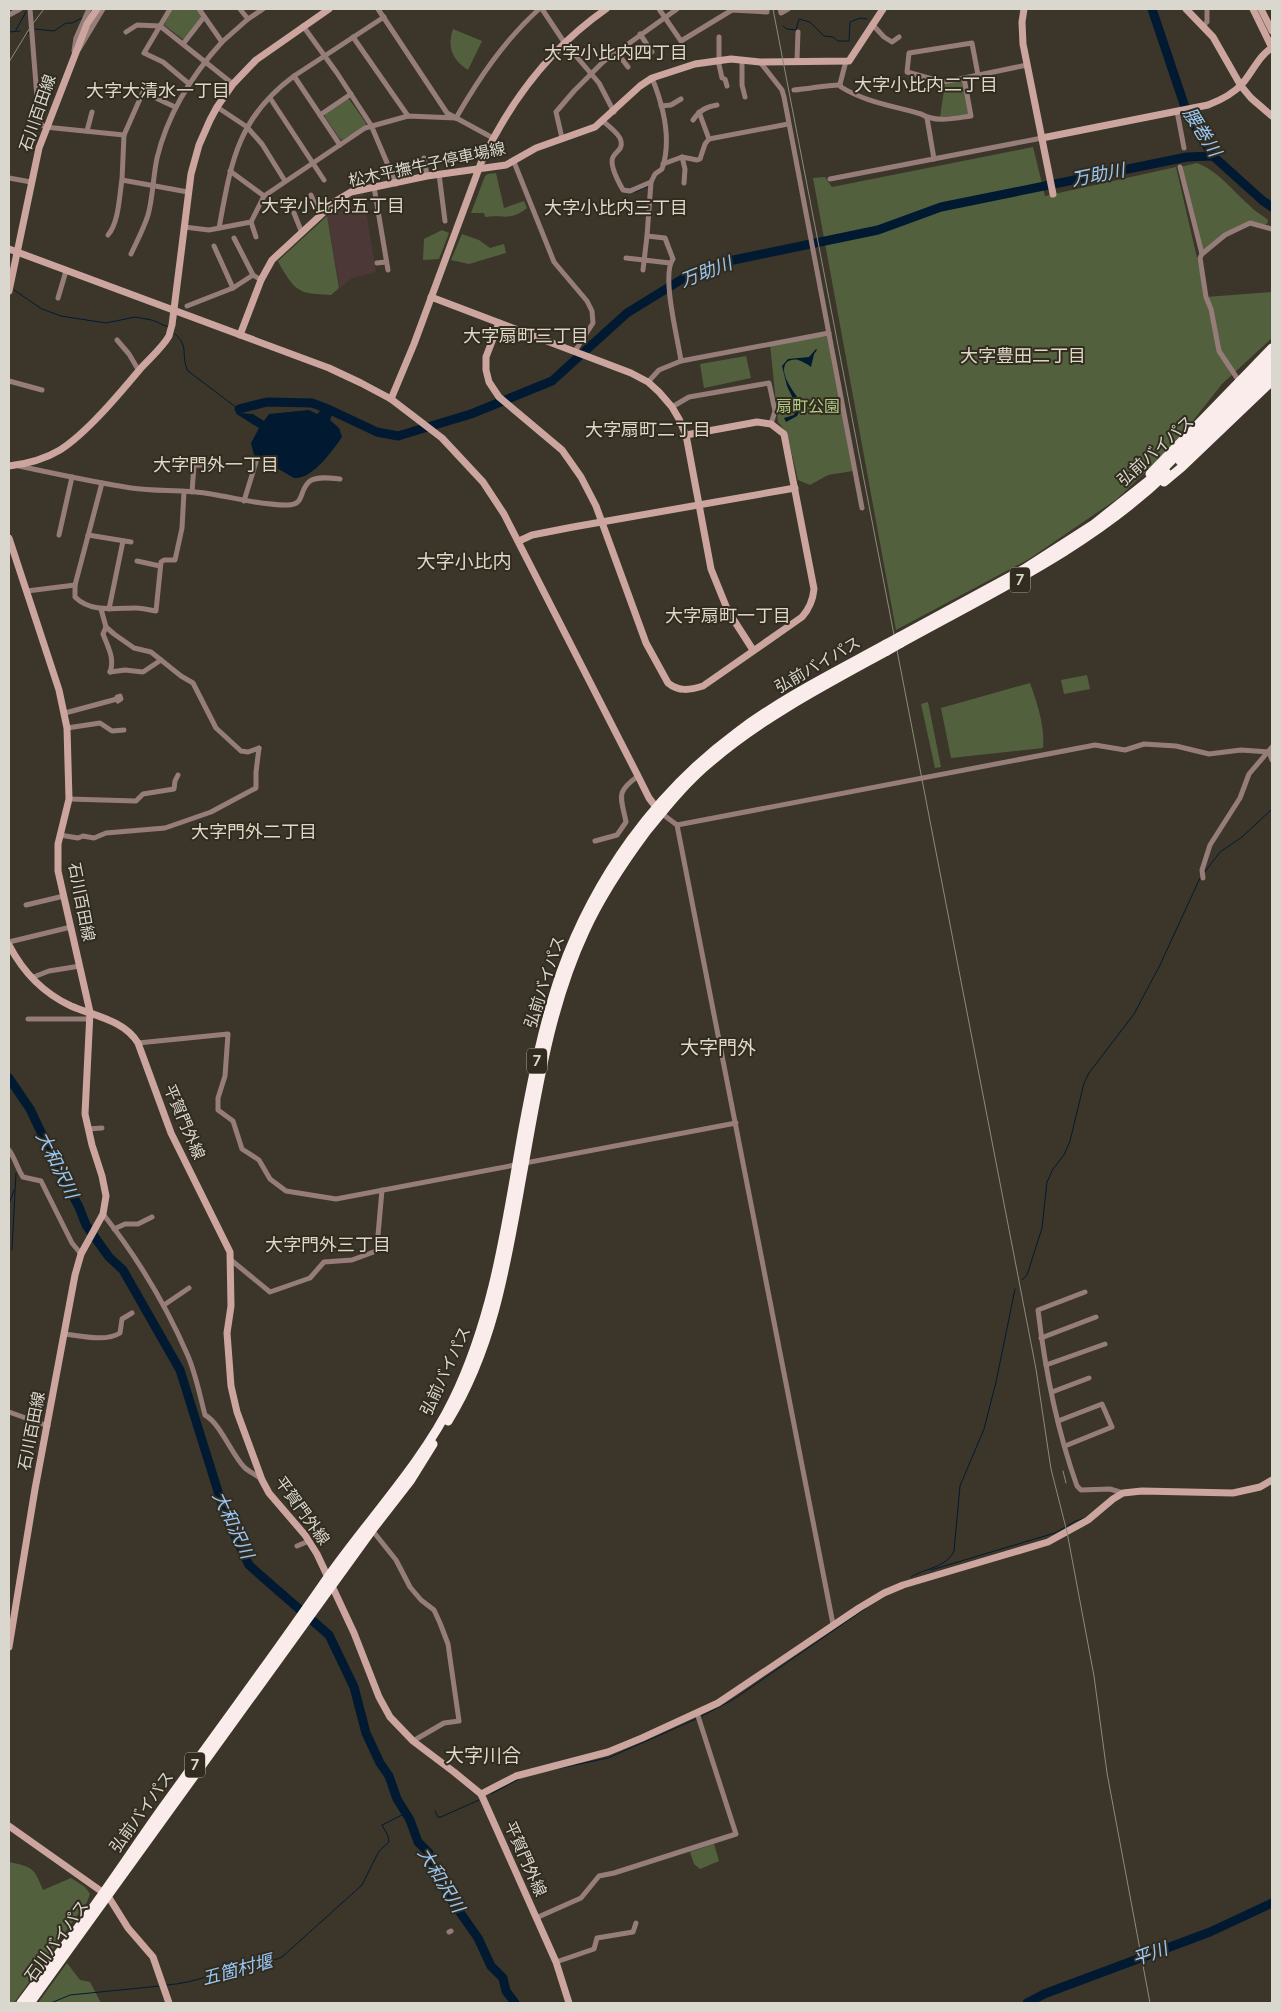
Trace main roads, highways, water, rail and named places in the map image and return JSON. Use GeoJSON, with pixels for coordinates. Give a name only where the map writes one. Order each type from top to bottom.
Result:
{"type":"FeatureCollection","features":[{"type":"Feature","properties":{"kind":"highway","name":"7"},"geometry":{"type":"LineString","coordinates":[[1129,502],[1239,381],[1272,348]]}},
{"type":"Feature","properties":{"kind":"highway","name":"弘前バイパス"},"geometry":{"type":"LineString","coordinates":[[330,1581],[410,1481],[455,1410],[480,1356],[503,1275],[539,1051],[551,1005],[565,962],[594,896],[611,868],[658,811],[686,784],[713,760],[774,715],[887,647],[1021,579],[1104,527],[1162,470],[1269,373],[1272,360]]}},
{"type":"Feature","properties":{"kind":"highway","name":"7"},"geometry":{"type":"LineString","coordinates":[[1129,502],[1182,467],[1269,373]]}},
{"type":"Feature","properties":{"kind":"highway","name":"弘前バイパス"},"geometry":{"type":"LineString","coordinates":[[105,1894],[316,1603],[427,1444],[454,1398],[482,1330],[521,1165]]}},
{"type":"Feature","properties":{"kind":"highway","name":"石川バイパス"},"geometry":{"type":"LineString","coordinates":[[21,2003],[105,1894]]}},
{"type":"Feature","properties":{"kind":"highway","name":"石川バイパス"},"geometry":{"type":"LineString","coordinates":[[30,2003],[105,1894]]}},
{"type":"Feature","properties":{"kind":"water"},"geometry":{"type":"Polygon","coordinates":[[[816,349],[811,367],[795,360],[788,361],[784,366],[785,377],[800,401],[801,407],[797,416],[786,422],[784,418],[794,415],[797,407],[787,386],[782,366],[788,359],[809,357],[816,349]]]}},
{"type":"Feature","properties":{"kind":"water"},"geometry":{"type":"Polygon","coordinates":[[[322,409],[332,415],[330,420],[339,428],[342,437],[328,456],[315,469],[301,477],[294,478],[254,455],[251,443],[259,428],[235,413],[253,414],[264,421],[269,414],[309,410],[317,414],[322,409]]]}},
{"type":"Feature","properties":{"kind":"waterway","name":"腰巻川"},"geometry":{"type":"LineString","coordinates":[[1152,9],[1188,116],[1213,156],[1272,207]]}},
{"type":"Feature","properties":{"kind":"waterway"},"geometry":{"type":"LineString","coordinates":[[16,30],[27,10]]}},
{"type":"Feature","properties":{"kind":"waterway"},"geometry":{"type":"LineString","coordinates":[[35,29],[54,31],[66,23],[72,23],[82,18]]}},
{"type":"Feature","properties":{"kind":"waterway"},"geometry":{"type":"LineString","coordinates":[[783,26],[787,29],[796,30],[799,19],[810,22],[824,36],[833,37],[838,41],[849,41],[850,22],[860,18],[867,19]]}},
{"type":"Feature","properties":{"kind":"waterway"},"geometry":{"type":"LineString","coordinates":[[9,32],[20,31]]}},
{"type":"Feature","properties":{"kind":"waterway","name":"万助川"},"geometry":{"type":"LineString","coordinates":[[239,409],[267,402],[312,403],[377,432],[398,436],[471,414],[552,381],[627,313],[687,276],[724,262],[878,230],[941,207],[1187,157],[1213,156]]}},
{"type":"Feature","properties":{"kind":"waterway"},"geometry":{"type":"LineString","coordinates":[[635,192],[649,186]]}},
{"type":"Feature","properties":{"kind":"waterway"},"geometry":{"type":"LineString","coordinates":[[14,290],[42,309],[61,316],[106,323],[135,317],[152,320],[168,327]]}},
{"type":"Feature","properties":{"kind":"waterway"},"geometry":{"type":"LineString","coordinates":[[175,334],[184,347],[188,371],[245,414]]}},
{"type":"Feature","properties":{"kind":"waterway"},"geometry":{"type":"LineString","coordinates":[[1204,873],[1220,852],[1242,837],[1272,809]]}},
{"type":"Feature","properties":{"kind":"waterway"},"geometry":{"type":"LineString","coordinates":[[1022,1280],[1027,1275],[1042,1228],[1047,1182],[1053,1169],[1064,1155],[1070,1141],[1084,1083],[1089,1073],[1134,1014],[1160,965],[1200,878]]}},
{"type":"Feature","properties":{"kind":"waterway","name":"大和沢川"},"geometry":{"type":"LineString","coordinates":[[9,1078],[30,1109],[79,1207],[86,1225],[109,1257],[123,1270],[180,1370],[226,1517],[249,1565],[329,1635],[354,1687],[366,1733],[380,1763],[389,1776],[397,1799],[410,1820],[418,1842],[429,1853],[431,1864],[452,1901],[478,1938],[491,1966],[503,1978],[506,1991],[515,2003]]}},
{"type":"Feature","properties":{"kind":"waterway"},"geometry":{"type":"LineString","coordinates":[[12,1250],[16,1173]]}},
{"type":"Feature","properties":{"kind":"waterway"},"geometry":{"type":"LineString","coordinates":[[9,1204],[14,1190]]}},
{"type":"Feature","properties":{"kind":"waterway"},"geometry":{"type":"LineString","coordinates":[[911,1577],[946,1561],[954,1551],[960,1486],[984,1429],[996,1382],[1015,1289]]}},
{"type":"Feature","properties":{"kind":"waterway"},"geometry":{"type":"LineString","coordinates":[[931,1570],[1055,1533],[1085,1518]]}},
{"type":"Feature","properties":{"kind":"waterway"},"geometry":{"type":"LineString","coordinates":[[702,1716],[734,1699],[866,1608]]}},
{"type":"Feature","properties":{"kind":"waterway"},"geometry":{"type":"LineString","coordinates":[[551,1770],[608,1758],[696,1719]]}},
{"type":"Feature","properties":{"kind":"waterway"},"geometry":{"type":"LineString","coordinates":[[491,1794],[519,1779]]}},
{"type":"Feature","properties":{"kind":"waterway"},"geometry":{"type":"LineString","coordinates":[[435,1811],[438,1817],[441,1817],[479,1800]]}},
{"type":"Feature","properties":{"kind":"waterway","name":"五箇村堰"},"geometry":{"type":"LineString","coordinates":[[167,1985],[188,1982],[282,1957],[362,1885],[379,1851],[389,1842],[382,1825],[406,1813]]}},
{"type":"Feature","properties":{"kind":"waterway","name":"平川"},"geometry":{"type":"LineString","coordinates":[[1027,2003],[1044,1994],[1210,1932],[1272,1903]]}},
{"type":"Feature","properties":{"kind":"waterway","name":"五箇村堰"},"geometry":{"type":"LineString","coordinates":[[51,2003],[70,1995],[160,1986]]}},
{"type":"Feature","properties":{"kind":"railway"},"geometry":{"type":"LineString","coordinates":[[9,62],[44,9]]}},
{"type":"Feature","properties":{"kind":"railway"},"geometry":{"type":"LineString","coordinates":[[773,9],[1036,1369],[1051,1469],[1067,1532],[1094,1676],[1107,1773],[1150,2003]]}},
{"type":"Feature","properties":{"kind":"railway"},"geometry":{"type":"LineString","coordinates":[[1063,1471],[1066,1483]]}},
{"type":"Feature","properties":{"kind":"district","name":"大字小比内四丁目"},"geometry":{"type":"Point","coordinates":[616,53]}},
{"type":"Feature","properties":{"kind":"district","name":"大字小比内二丁目"},"geometry":{"type":"Point","coordinates":[926,85]}},
{"type":"Feature","properties":{"kind":"district","name":"大字大清水一丁目"},"geometry":{"type":"Point","coordinates":[158,91]}},
{"type":"Feature","properties":{"kind":"district","name":"大字小比内五丁目"},"geometry":{"type":"Point","coordinates":[333,206]}},
{"type":"Feature","properties":{"kind":"district","name":"大字小比内三丁目"},"geometry":{"type":"Point","coordinates":[616,208]}},
{"type":"Feature","properties":{"kind":"district","name":"大字扇町三丁目"},"geometry":{"type":"Point","coordinates":[526,336]}},
{"type":"Feature","properties":{"kind":"district","name":"大字豊田二丁目"},"geometry":{"type":"Point","coordinates":[1023,356]}},
{"type":"Feature","properties":{"kind":"district","name":"大字扇町二丁目"},"geometry":{"type":"Point","coordinates":[648,430]}},
{"type":"Feature","properties":{"kind":"district","name":"大字門外一丁目"},"geometry":{"type":"Point","coordinates":[216,465]}},
{"type":"Feature","properties":{"kind":"district","name":"大字小比内"},"geometry":{"type":"Point","coordinates":[464,562]}},
{"type":"Feature","properties":{"kind":"district","name":"大字扇町一丁目"},"geometry":{"type":"Point","coordinates":[728,616]}},
{"type":"Feature","properties":{"kind":"district","name":"大字門外二丁目"},"geometry":{"type":"Point","coordinates":[254,832]}},
{"type":"Feature","properties":{"kind":"district","name":"大字門外"},"geometry":{"type":"Point","coordinates":[718,1048]}},
{"type":"Feature","properties":{"kind":"district","name":"大字門外三丁目"},"geometry":{"type":"Point","coordinates":[328,1245]}},
{"type":"Feature","properties":{"kind":"district","name":"大字川合"},"geometry":{"type":"Point","coordinates":[483,1756]}},
{"type":"Feature","properties":{"kind":"park label","name":"扇町公園"},"geometry":{"type":"Point","coordinates":[808,407]}}]}
